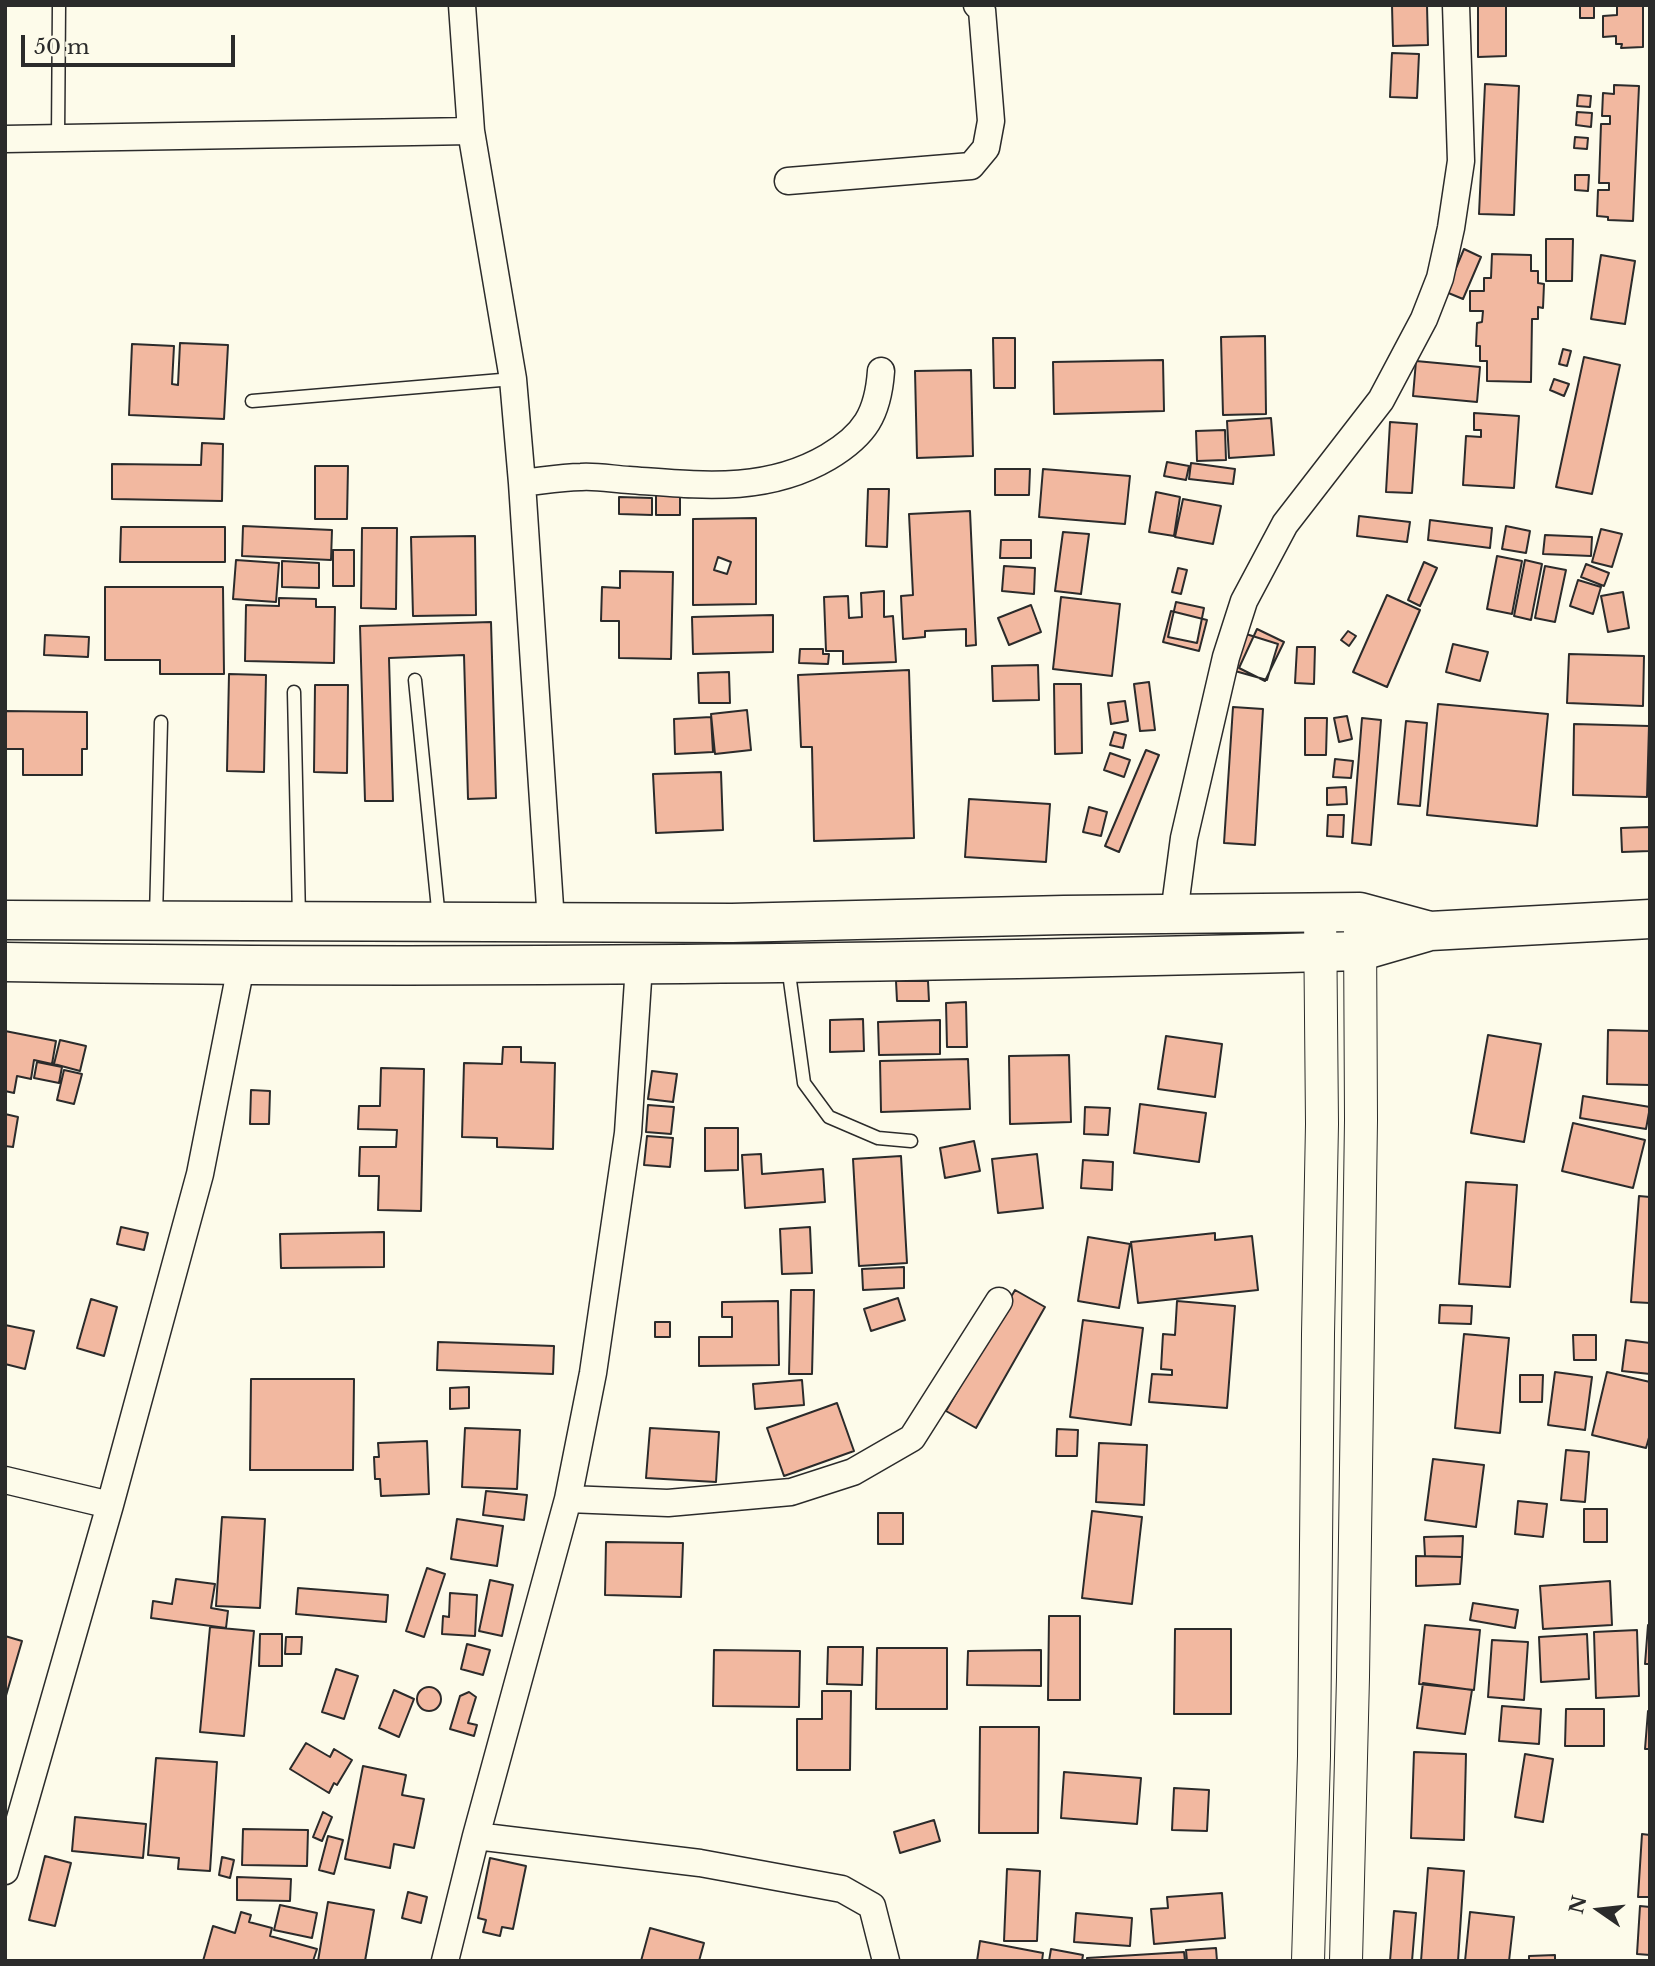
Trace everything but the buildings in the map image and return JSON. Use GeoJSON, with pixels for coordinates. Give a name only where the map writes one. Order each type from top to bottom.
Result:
{"type":"FeatureCollection","features":[{"type":"Feature","properties":{"kind":"main road"},"geometry":{"type":"LineString","coordinates":[[5,920],[538,922],[1360,912],[1430,931]]}},
{"type":"Feature","properties":{"kind":"main road"},"geometry":{"type":"LineString","coordinates":[[5,962],[241,966],[639,965],[1361,951],[1430,931],[1650,919]]}},
{"type":"Feature","properties":{"kind":"main road"},"geometry":{"type":"LineString","coordinates":[[830,920],[831,962]]}},
{"type":"Feature","properties":{"kind":"main road"},"geometry":{"type":"LineString","coordinates":[[526,965],[538,922]]}},
{"type":"Feature","properties":{"kind":"street"},"geometry":{"type":"LineString","coordinates":[[462,5],[471,131],[513,379],[522,483],[538,922]]}},
{"type":"Feature","properties":{"kind":"street"},"geometry":{"type":"LineString","coordinates":[[788,181],[971,166],[986,148],[990,121],[982,10],[977,5]]}},
{"type":"Feature","properties":{"kind":"street"},"geometry":{"type":"LineString","coordinates":[[1174,914],[1184,838],[1226,657],[1244,601],[1286,524],[1381,400],[1424,319],[1440,278],[1461,161],[1456,5]]}},
{"type":"Feature","properties":{"kind":"street"},"geometry":{"type":"LineString","coordinates":[[5,139],[471,131]]}},
{"type":"Feature","properties":{"kind":"street"},"geometry":{"type":"LineString","coordinates":[[522,483],[582,477],[695,485],[750,484],[782,477],[821,461],[854,440],[871,417],[877,400],[881,371]]}},
{"type":"Feature","properties":{"kind":"street"},"geometry":{"type":"LineString","coordinates":[[1308,1961],[1314,1756],[1322,1124],[1320,912]]}},
{"type":"Feature","properties":{"kind":"street"},"geometry":{"type":"LineString","coordinates":[[1346,1961],[1353,1677],[1360,912]]}},
{"type":"Feature","properties":{"kind":"street"},"geometry":{"type":"LineString","coordinates":[[445,1961],[476,1836],[568,1499],[593,1373],[628,1133],[639,965]]}},
{"type":"Feature","properties":{"kind":"street"},"geometry":{"type":"LineString","coordinates":[[5,1871],[110,1505],[200,1174],[241,966]]}},
{"type":"Feature","properties":{"kind":"street"},"geometry":{"type":"LineString","coordinates":[[568,1499],[668,1503],[791,1492],[853,1472],[912,1438],[999,1301]]}},
{"type":"Feature","properties":{"kind":"street"},"geometry":{"type":"LineString","coordinates":[[5,1480],[110,1505]]}},
{"type":"Feature","properties":{"kind":"street"},"geometry":{"type":"LineString","coordinates":[[476,1836],[700,1863],[842,1889],[872,1906],[886,1961]]}},
{"type":"Feature","properties":{"kind":"lane"},"geometry":{"type":"LineString","coordinates":[[58,138],[59,5]]}},
{"type":"Feature","properties":{"kind":"lane"},"geometry":{"type":"LineString","coordinates":[[252,401],[513,379]]}},
{"type":"Feature","properties":{"kind":"lane"},"geometry":{"type":"LineString","coordinates":[[415,680],[439,922]]}},
{"type":"Feature","properties":{"kind":"lane"},"geometry":{"type":"LineString","coordinates":[[293,692],[299,922]]}},
{"type":"Feature","properties":{"kind":"lane"},"geometry":{"type":"LineString","coordinates":[[156,921],[161,722]]}},
{"type":"Feature","properties":{"kind":"lane"},"geometry":{"type":"LineString","coordinates":[[787,962],[804,1083],[829,1117],[878,1138],[911,1141]]}}]}
